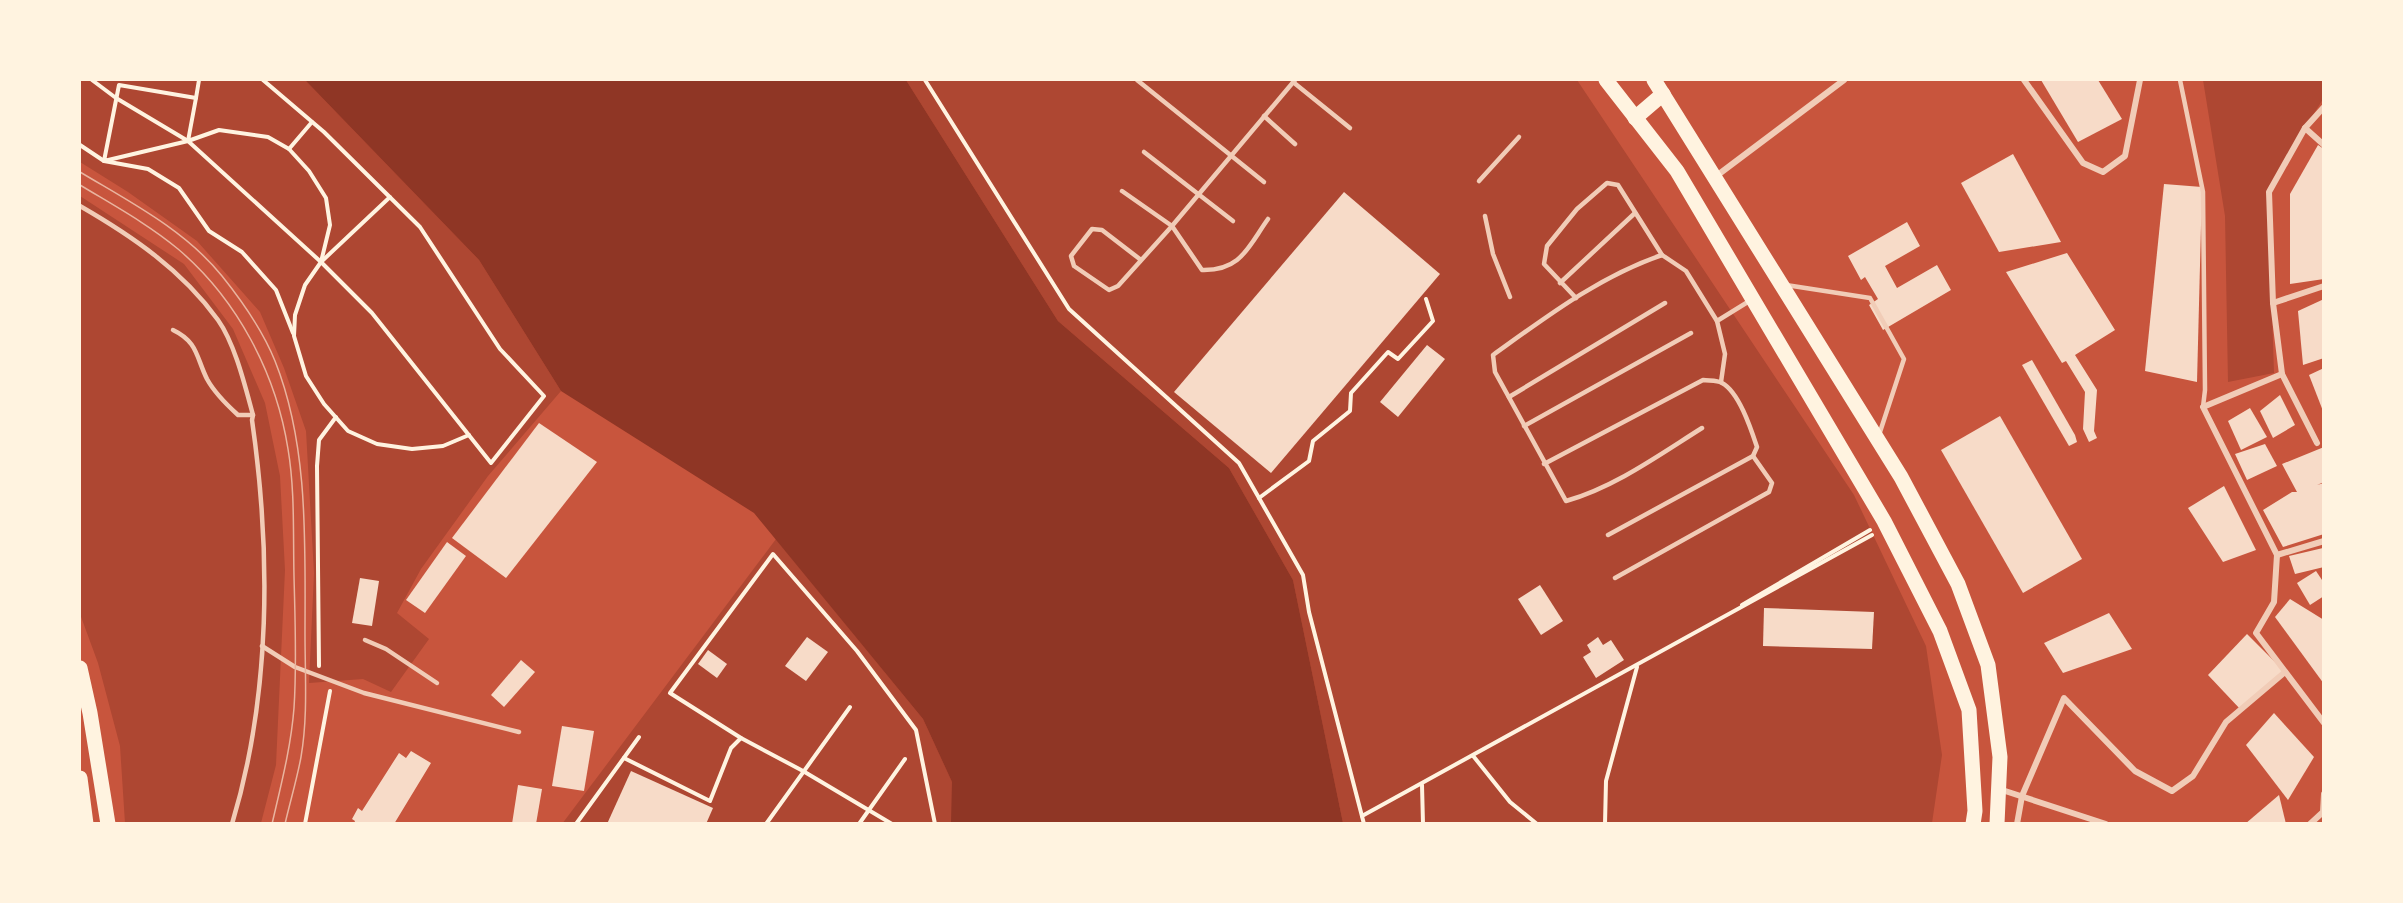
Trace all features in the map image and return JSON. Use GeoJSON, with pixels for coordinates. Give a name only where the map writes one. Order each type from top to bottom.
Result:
{"type":"FeatureCollection","features":[{"type":"Feature","properties":{"kind":"main road"},"geometry":{"type":"LineString","coordinates":[[1606,80],[1677,171],[1884,521],[1940,631],[1969,710],[1975,811],[1973,824]]}},
{"type":"Feature","properties":{"kind":"main road"},"geometry":{"type":"LineString","coordinates":[[1654,80],[1901,477],[1958,584],[1988,665],[2000,757],[1997,824]]}},
{"type":"Feature","properties":{"kind":"main road"},"geometry":{"type":"LineString","coordinates":[[1635,118],[1663,94]]}},
{"type":"Feature","properties":{"kind":"main road"},"geometry":{"type":"LineString","coordinates":[[80,668],[90,713],[108,824]]}},
{"type":"Feature","properties":{"kind":"main road"},"geometry":{"type":"LineString","coordinates":[[80,778],[86,824]]}},
{"type":"Feature","properties":{"kind":"street"},"geometry":{"type":"LineString","coordinates":[[1714,177],[1844,80]]}},
{"type":"Feature","properties":{"kind":"street"},"geometry":{"type":"LineString","coordinates":[[2024,80],[2083,163],[2103,172],[2125,156],[2140,80]]}},
{"type":"Feature","properties":{"kind":"street"},"geometry":{"type":"LineString","coordinates":[[2317,443],[2282,374],[2273,303],[2269,192],[2305,128],[2324,107]]}},
{"type":"Feature","properties":{"kind":"street"},"geometry":{"type":"LineString","coordinates":[[2305,128],[2324,145]]}},
{"type":"Feature","properties":{"kind":"street"},"geometry":{"type":"LineString","coordinates":[[2273,303],[2324,286]]}},
{"type":"Feature","properties":{"kind":"street"},"geometry":{"type":"LineString","coordinates":[[2282,374],[2203,407],[2277,555],[2274,602],[2256,633],[2324,723]]}},
{"type":"Feature","properties":{"kind":"street"},"geometry":{"type":"LineString","coordinates":[[2277,555],[2324,541]]}},
{"type":"Feature","properties":{"kind":"street"},"geometry":{"type":"LineString","coordinates":[[2017,824],[2022,796],[2064,698],[2135,771],[2172,791],[2193,776],[2226,722],[2285,672]]}},
{"type":"Feature","properties":{"kind":"street"},"geometry":{"type":"LineString","coordinates":[[1998,788],[2106,824]]}},
{"type":"Feature","properties":{"kind":"street"},"geometry":{"type":"LineString","coordinates":[[2310,824],[2323,813],[2324,794]]}},
{"type":"Feature","properties":{"kind":"lane"},"geometry":{"type":"LineString","coordinates":[[1137,80],[1264,182]]}},
{"type":"Feature","properties":{"kind":"lane"},"geometry":{"type":"LineString","coordinates":[[2180,80],[2204,192],[2205,390],[2203,407]]}},
{"type":"Feature","properties":{"kind":"lane"},"geometry":{"type":"LineString","coordinates":[[1141,260],[1102,230],[1092,229],[1071,256],[1074,266],[1109,290],[1118,286],[1172,226],[1294,81],[1350,128]]}},
{"type":"Feature","properties":{"kind":"lane"},"geometry":{"type":"LineString","coordinates":[[1264,116],[1295,144]]}},
{"type":"Feature","properties":{"kind":"lane"},"geometry":{"type":"LineString","coordinates":[[1479,181],[1519,137]]}},
{"type":"Feature","properties":{"kind":"lane"},"geometry":{"type":"LineString","coordinates":[[1144,152],[1233,221]]}},
{"type":"Feature","properties":{"kind":"lane"},"geometry":{"type":"LineString","coordinates":[[1576,298],[1544,264],[1547,246],[1577,209],[1606,183],[1618,185],[1662,255],[1686,272],[1717,321],[1725,354],[1721,382]]}},
{"type":"Feature","properties":{"kind":"lane"},"geometry":{"type":"LineString","coordinates":[[1122,191],[1172,226],[1202,270],[1219,270],[1238,261],[1268,219]]}},
{"type":"Feature","properties":{"kind":"lane"},"geometry":{"type":"LineString","coordinates":[[80,206],[124,231],[167,263],[219,321],[240,369],[253,415],[261,507],[262,646],[254,736],[245,781],[232,824]]}},
{"type":"Feature","properties":{"kind":"lane"},"geometry":{"type":"LineString","coordinates":[[1560,283],[1635,213]]}},
{"type":"Feature","properties":{"kind":"lane"},"geometry":{"type":"LineString","coordinates":[[1485,216],[1492,254],[1510,297]]}},
{"type":"Feature","properties":{"kind":"lane"},"geometry":{"type":"LineString","coordinates":[[1662,255],[1633,265],[1576,298],[1493,355],[1495,372],[1566,501],[1590,495],[1702,428]]}},
{"type":"Feature","properties":{"kind":"lane"},"geometry":{"type":"LineString","coordinates":[[1780,284],[1870,298],[1904,360],[1878,440]]}},
{"type":"Feature","properties":{"kind":"lane"},"geometry":{"type":"LineString","coordinates":[[1717,321],[1754,299]]}},
{"type":"Feature","properties":{"kind":"lane"},"geometry":{"type":"LineString","coordinates":[[1509,397],[1665,303]]}},
{"type":"Feature","properties":{"kind":"lane"},"geometry":{"type":"LineString","coordinates":[[173,330],[186,336],[200,358],[208,380],[227,405],[238,415],[253,415]]}},
{"type":"Feature","properties":{"kind":"lane"},"geometry":{"type":"LineString","coordinates":[[1524,426],[1691,333]]}},
{"type":"Feature","properties":{"kind":"lane"},"geometry":{"type":"LineString","coordinates":[[1544,464],[1682,389],[1703,380],[1721,382],[1733,394],[1757,447],[1753,456],[1608,535]]}},
{"type":"Feature","properties":{"kind":"lane"},"geometry":{"type":"LineString","coordinates":[[1615,578],[1769,492],[1772,483],[1753,456]]}},
{"type":"Feature","properties":{"kind":"lane"},"geometry":{"type":"LineString","coordinates":[[365,640],[386,649],[437,683]]}},
{"type":"Feature","properties":{"kind":"lane"},"geometry":{"type":"LineString","coordinates":[[262,646],[294,667],[364,693],[519,732]]}},
{"type":"Feature","properties":{"kind":"path"},"geometry":{"type":"LineString","coordinates":[[92,80],[116,98],[188,141],[321,262],[372,313],[491,463],[544,396],[500,349],[420,227],[312,122],[263,80]]}},
{"type":"Feature","properties":{"kind":"path"},"geometry":{"type":"LineString","coordinates":[[188,141],[200,80]]}},
{"type":"Feature","properties":{"kind":"path"},"geometry":{"type":"LineString","coordinates":[[925,80],[1070,309],[1239,463],[1303,575],[1309,612],[1364,824]]}},
{"type":"Feature","properties":{"kind":"path"},"geometry":{"type":"LineString","coordinates":[[104,161],[119,85],[196,98]]}},
{"type":"Feature","properties":{"kind":"path"},"geometry":{"type":"LineString","coordinates":[[289,149],[312,122]]}},
{"type":"Feature","properties":{"kind":"path"},"geometry":{"type":"LineString","coordinates":[[104,161],[188,141],[219,130],[268,137],[289,149],[309,171],[326,198],[330,225],[321,262]]}},
{"type":"Feature","properties":{"kind":"path"},"geometry":{"type":"LineString","coordinates":[[80,145],[104,161],[148,169],[179,188],[209,231],[242,252],[276,290],[294,336],[306,376],[348,431],[377,444],[412,449],[443,446],[469,435]]}},
{"type":"Feature","properties":{"kind":"path"},"geometry":{"type":"LineString","coordinates":[[294,336],[294,315],[305,285],[321,262],[390,197]]}},
{"type":"Feature","properties":{"kind":"path"},"geometry":{"type":"LineString","coordinates":[[1259,498],[1309,461],[1313,441],[1350,411],[1351,393],[1388,352],[1398,359],[1433,321],[1426,299]]}},
{"type":"Feature","properties":{"kind":"path"},"geometry":{"type":"LineString","coordinates":[[319,676],[317,466],[319,440],[336,417]]}},
{"type":"Feature","properties":{"kind":"path"},"geometry":{"type":"LineString","coordinates":[[1605,824],[1606,781],[1637,666],[1884,521]]}},
{"type":"Feature","properties":{"kind":"path"},"geometry":{"type":"LineString","coordinates":[[1362,816],[1474,757],[1873,535]]}},
{"type":"Feature","properties":{"kind":"path"},"geometry":{"type":"LineString","coordinates":[[892,824],[803,771],[741,738],[670,693],[773,554],[856,651],[916,730],[934,824]]}},
{"type":"Feature","properties":{"kind":"path"},"geometry":{"type":"LineString","coordinates":[[305,824],[332,681]]}},
{"type":"Feature","properties":{"kind":"path"},"geometry":{"type":"LineString","coordinates":[[766,824],[850,707]]}},
{"type":"Feature","properties":{"kind":"path"},"geometry":{"type":"LineString","coordinates":[[576,824],[639,737]]}},
{"type":"Feature","properties":{"kind":"path"},"geometry":{"type":"LineString","coordinates":[[624,758],[710,801],[731,748],[741,738]]}},
{"type":"Feature","properties":{"kind":"path"},"geometry":{"type":"LineString","coordinates":[[1474,757],[1510,802],[1537,824]]}},
{"type":"Feature","properties":{"kind":"path"},"geometry":{"type":"LineString","coordinates":[[859,824],[905,759]]}},
{"type":"Feature","properties":{"kind":"path"},"geometry":{"type":"LineString","coordinates":[[1422,785],[1423,824]]}},
{"type":"Feature","properties":{"kind":"shaded area"},"geometry":{"type":"Polygon","coordinates":[[[80,80],[305,80],[479,260],[561,391],[488,476],[421,569],[397,613],[429,639],[391,692],[363,679],[309,683],[314,573],[306,431],[284,368],[260,312],[197,241],[128,192],[80,162],[80,80]]]}},
{"type":"Feature","properties":{"kind":"shaded area"},"geometry":{"type":"Polygon","coordinates":[[[305,80],[906,80],[1058,321],[1229,468],[1293,580],[1343,823],[951,823],[952,782],[923,719],[754,513],[561,391],[479,260],[305,80]]]}},
{"type":"Feature","properties":{"kind":"shaded area"},"geometry":{"type":"Polygon","coordinates":[[[906,80],[1577,80],[1854,495],[1926,646],[1942,755],[1932,823],[1343,823],[1293,580],[1229,468],[1058,321],[906,80]]]}},
{"type":"Feature","properties":{"kind":"shaded area"},"geometry":{"type":"Polygon","coordinates":[[[2203,80],[2323,81],[2323,99],[2268,188],[2274,373],[2228,382],[2225,216],[2203,80]]]}},
{"type":"Feature","properties":{"kind":"shaded area"},"geometry":{"type":"Polygon","coordinates":[[[80,196],[184,264],[233,329],[265,403],[280,476],[285,570],[276,765],[261,823],[125,823],[120,746],[98,663],[80,614],[80,196]]]}},
{"type":"Feature","properties":{"kind":"shaded area"},"geometry":{"type":"Polygon","coordinates":[[[776,539],[923,719],[954,786],[952,823],[562,824],[776,539]]]}},
{"type":"Feature","properties":{"kind":"building"},"geometry":{"type":"Polygon","coordinates":[[[2041,80],[2098,80],[2122,119],[2078,142],[2041,80]]]}},
{"type":"Feature","properties":{"kind":"building"},"geometry":{"type":"Polygon","coordinates":[[[2318,145],[2324,149],[2324,279],[2290,284],[2290,194],[2318,145]]]}},
{"type":"Feature","properties":{"kind":"building"},"geometry":{"type":"Polygon","coordinates":[[[2013,154],[2061,242],[1999,252],[1961,183],[2013,154]]]}},
{"type":"Feature","properties":{"kind":"building"},"geometry":{"type":"Polygon","coordinates":[[[2164,184],[2202,187],[2197,382],[2145,371],[2164,184]]]}},
{"type":"Feature","properties":{"kind":"building"},"geometry":{"type":"Polygon","coordinates":[[[1344,192],[1440,274],[1271,473],[1174,392],[1344,192]]]}},
{"type":"Feature","properties":{"kind":"building"},"geometry":{"type":"Polygon","coordinates":[[[1907,222],[1920,246],[1885,266],[1897,288],[1937,265],[1951,290],[1883,330],[1869,305],[1878,299],[1865,277],[1861,280],[1848,256],[1907,222]]]}},
{"type":"Feature","properties":{"kind":"building"},"geometry":{"type":"Polygon","coordinates":[[[2067,253],[2115,330],[2075,355],[2097,390],[2094,431],[2097,438],[2089,442],[2083,429],[2085,392],[2066,361],[2062,363],[2006,272],[2067,253]]]}},
{"type":"Feature","properties":{"kind":"building"},"geometry":{"type":"Polygon","coordinates":[[[2324,299],[2324,358],[2303,365],[2298,311],[2324,299]]]}},
{"type":"Feature","properties":{"kind":"building"},"geometry":{"type":"Polygon","coordinates":[[[1427,345],[1445,359],[1398,417],[1380,402],[1427,345]]]}},
{"type":"Feature","properties":{"kind":"building"},"geometry":{"type":"Polygon","coordinates":[[[2032,360],[2075,435],[2077,442],[2069,446],[2022,365],[2032,360]]]}},
{"type":"Feature","properties":{"kind":"building"},"geometry":{"type":"Polygon","coordinates":[[[2324,368],[2324,411],[2323,411],[2309,375],[2324,368]]]}},
{"type":"Feature","properties":{"kind":"building"},"geometry":{"type":"Polygon","coordinates":[[[2280,395],[2295,425],[2273,438],[2260,411],[2280,395]]]}},
{"type":"Feature","properties":{"kind":"building"},"geometry":{"type":"Polygon","coordinates":[[[2250,408],[2267,437],[2241,450],[2228,421],[2250,408]]]}},
{"type":"Feature","properties":{"kind":"building"},"geometry":{"type":"Polygon","coordinates":[[[2000,416],[2082,559],[2023,593],[1941,450],[2000,416]]]}},
{"type":"Feature","properties":{"kind":"building"},"geometry":{"type":"Polygon","coordinates":[[[539,423],[597,462],[506,578],[452,538],[539,423]]]}},
{"type":"Feature","properties":{"kind":"building"},"geometry":{"type":"Polygon","coordinates":[[[2265,444],[2277,466],[2247,480],[2235,454],[2265,444]]]}},
{"type":"Feature","properties":{"kind":"building"},"geometry":{"type":"Polygon","coordinates":[[[2324,447],[2324,482],[2317,485],[2324,483],[2324,534],[2283,547],[2263,510],[2292,492],[2297,492],[2282,464],[2324,447]]]}},
{"type":"Feature","properties":{"kind":"building"},"geometry":{"type":"Polygon","coordinates":[[[2224,486],[2256,550],[2223,562],[2188,508],[2224,486]]]}},
{"type":"Feature","properties":{"kind":"building"},"geometry":{"type":"Polygon","coordinates":[[[447,542],[466,556],[425,613],[406,600],[447,542]]]}},
{"type":"Feature","properties":{"kind":"building"},"geometry":{"type":"Polygon","coordinates":[[[2323,548],[2324,567],[2295,574],[2289,556],[2323,548]]]}},
{"type":"Feature","properties":{"kind":"building"},"geometry":{"type":"Polygon","coordinates":[[[2316,571],[2324,583],[2324,596],[2310,605],[2297,583],[2316,571]]]}},
{"type":"Feature","properties":{"kind":"building"},"geometry":{"type":"Polygon","coordinates":[[[360,578],[379,581],[372,626],[352,623],[360,578]]]}},
{"type":"Feature","properties":{"kind":"building"},"geometry":{"type":"Polygon","coordinates":[[[1540,585],[1563,621],[1541,635],[1518,599],[1540,585]]]}},
{"type":"Feature","properties":{"kind":"building"},"geometry":{"type":"Polygon","coordinates":[[[2290,599],[2324,620],[2324,684],[2275,617],[2290,599]]]}},
{"type":"Feature","properties":{"kind":"building"},"geometry":{"type":"Polygon","coordinates":[[[1764,608],[1874,612],[1872,649],[1763,646],[1764,608]]]}},
{"type":"Feature","properties":{"kind":"building"},"geometry":{"type":"Polygon","coordinates":[[[2109,613],[2132,649],[2063,673],[2044,643],[2109,613]]]}},
{"type":"Feature","properties":{"kind":"building"},"geometry":{"type":"Polygon","coordinates":[[[2247,634],[2285,672],[2241,710],[2208,675],[2247,634]]]}},
{"type":"Feature","properties":{"kind":"building"},"geometry":{"type":"Polygon","coordinates":[[[807,637],[828,652],[806,681],[785,666],[807,637]]]}},
{"type":"Feature","properties":{"kind":"building"},"geometry":{"type":"Polygon","coordinates":[[[1598,637],[1603,645],[1611,640],[1624,660],[1596,678],[1583,657],[1591,652],[1587,645],[1598,637]]]}},
{"type":"Feature","properties":{"kind":"building"},"geometry":{"type":"Polygon","coordinates":[[[708,650],[727,664],[717,678],[698,664],[708,650]]]}},
{"type":"Feature","properties":{"kind":"building"},"geometry":{"type":"Polygon","coordinates":[[[521,660],[535,672],[504,707],[491,695],[521,660]]]}},
{"type":"Feature","properties":{"kind":"building"},"geometry":{"type":"Polygon","coordinates":[[[2274,713],[2314,757],[2288,800],[2246,745],[2274,713]]]}},
{"type":"Feature","properties":{"kind":"building"},"geometry":{"type":"Polygon","coordinates":[[[562,726],[594,731],[584,791],[552,786],[562,726]]]}},
{"type":"Feature","properties":{"kind":"building"},"geometry":{"type":"Polygon","coordinates":[[[411,751],[431,763],[394,824],[354,824],[355,821],[352,819],[358,808],[362,811],[399,753],[406,758],[411,751]]]}},
{"type":"Feature","properties":{"kind":"building"},"geometry":{"type":"Polygon","coordinates":[[[631,771],[713,808],[706,824],[607,824],[631,771]]]}},
{"type":"Feature","properties":{"kind":"building"},"geometry":{"type":"Polygon","coordinates":[[[518,785],[542,789],[536,824],[512,824],[518,785]]]}},
{"type":"Feature","properties":{"kind":"building"},"geometry":{"type":"Polygon","coordinates":[[[2279,795],[2286,824],[2245,824],[2279,795]]]}},
{"type":"Feature","properties":{"kind":"tram line"},"geometry":{"type":"LineString","coordinates":[[80,172],[174,231],[222,276],[258,328],[275,361],[286,393],[294,427],[303,496],[306,696],[301,757],[285,824]]}},
{"type":"Feature","properties":{"kind":"tram line"},"geometry":{"type":"LineString","coordinates":[[80,185],[155,231],[199,269],[236,314],[251,339],[274,393],[288,449],[292,480],[296,658],[291,737],[272,824]]}}]}
